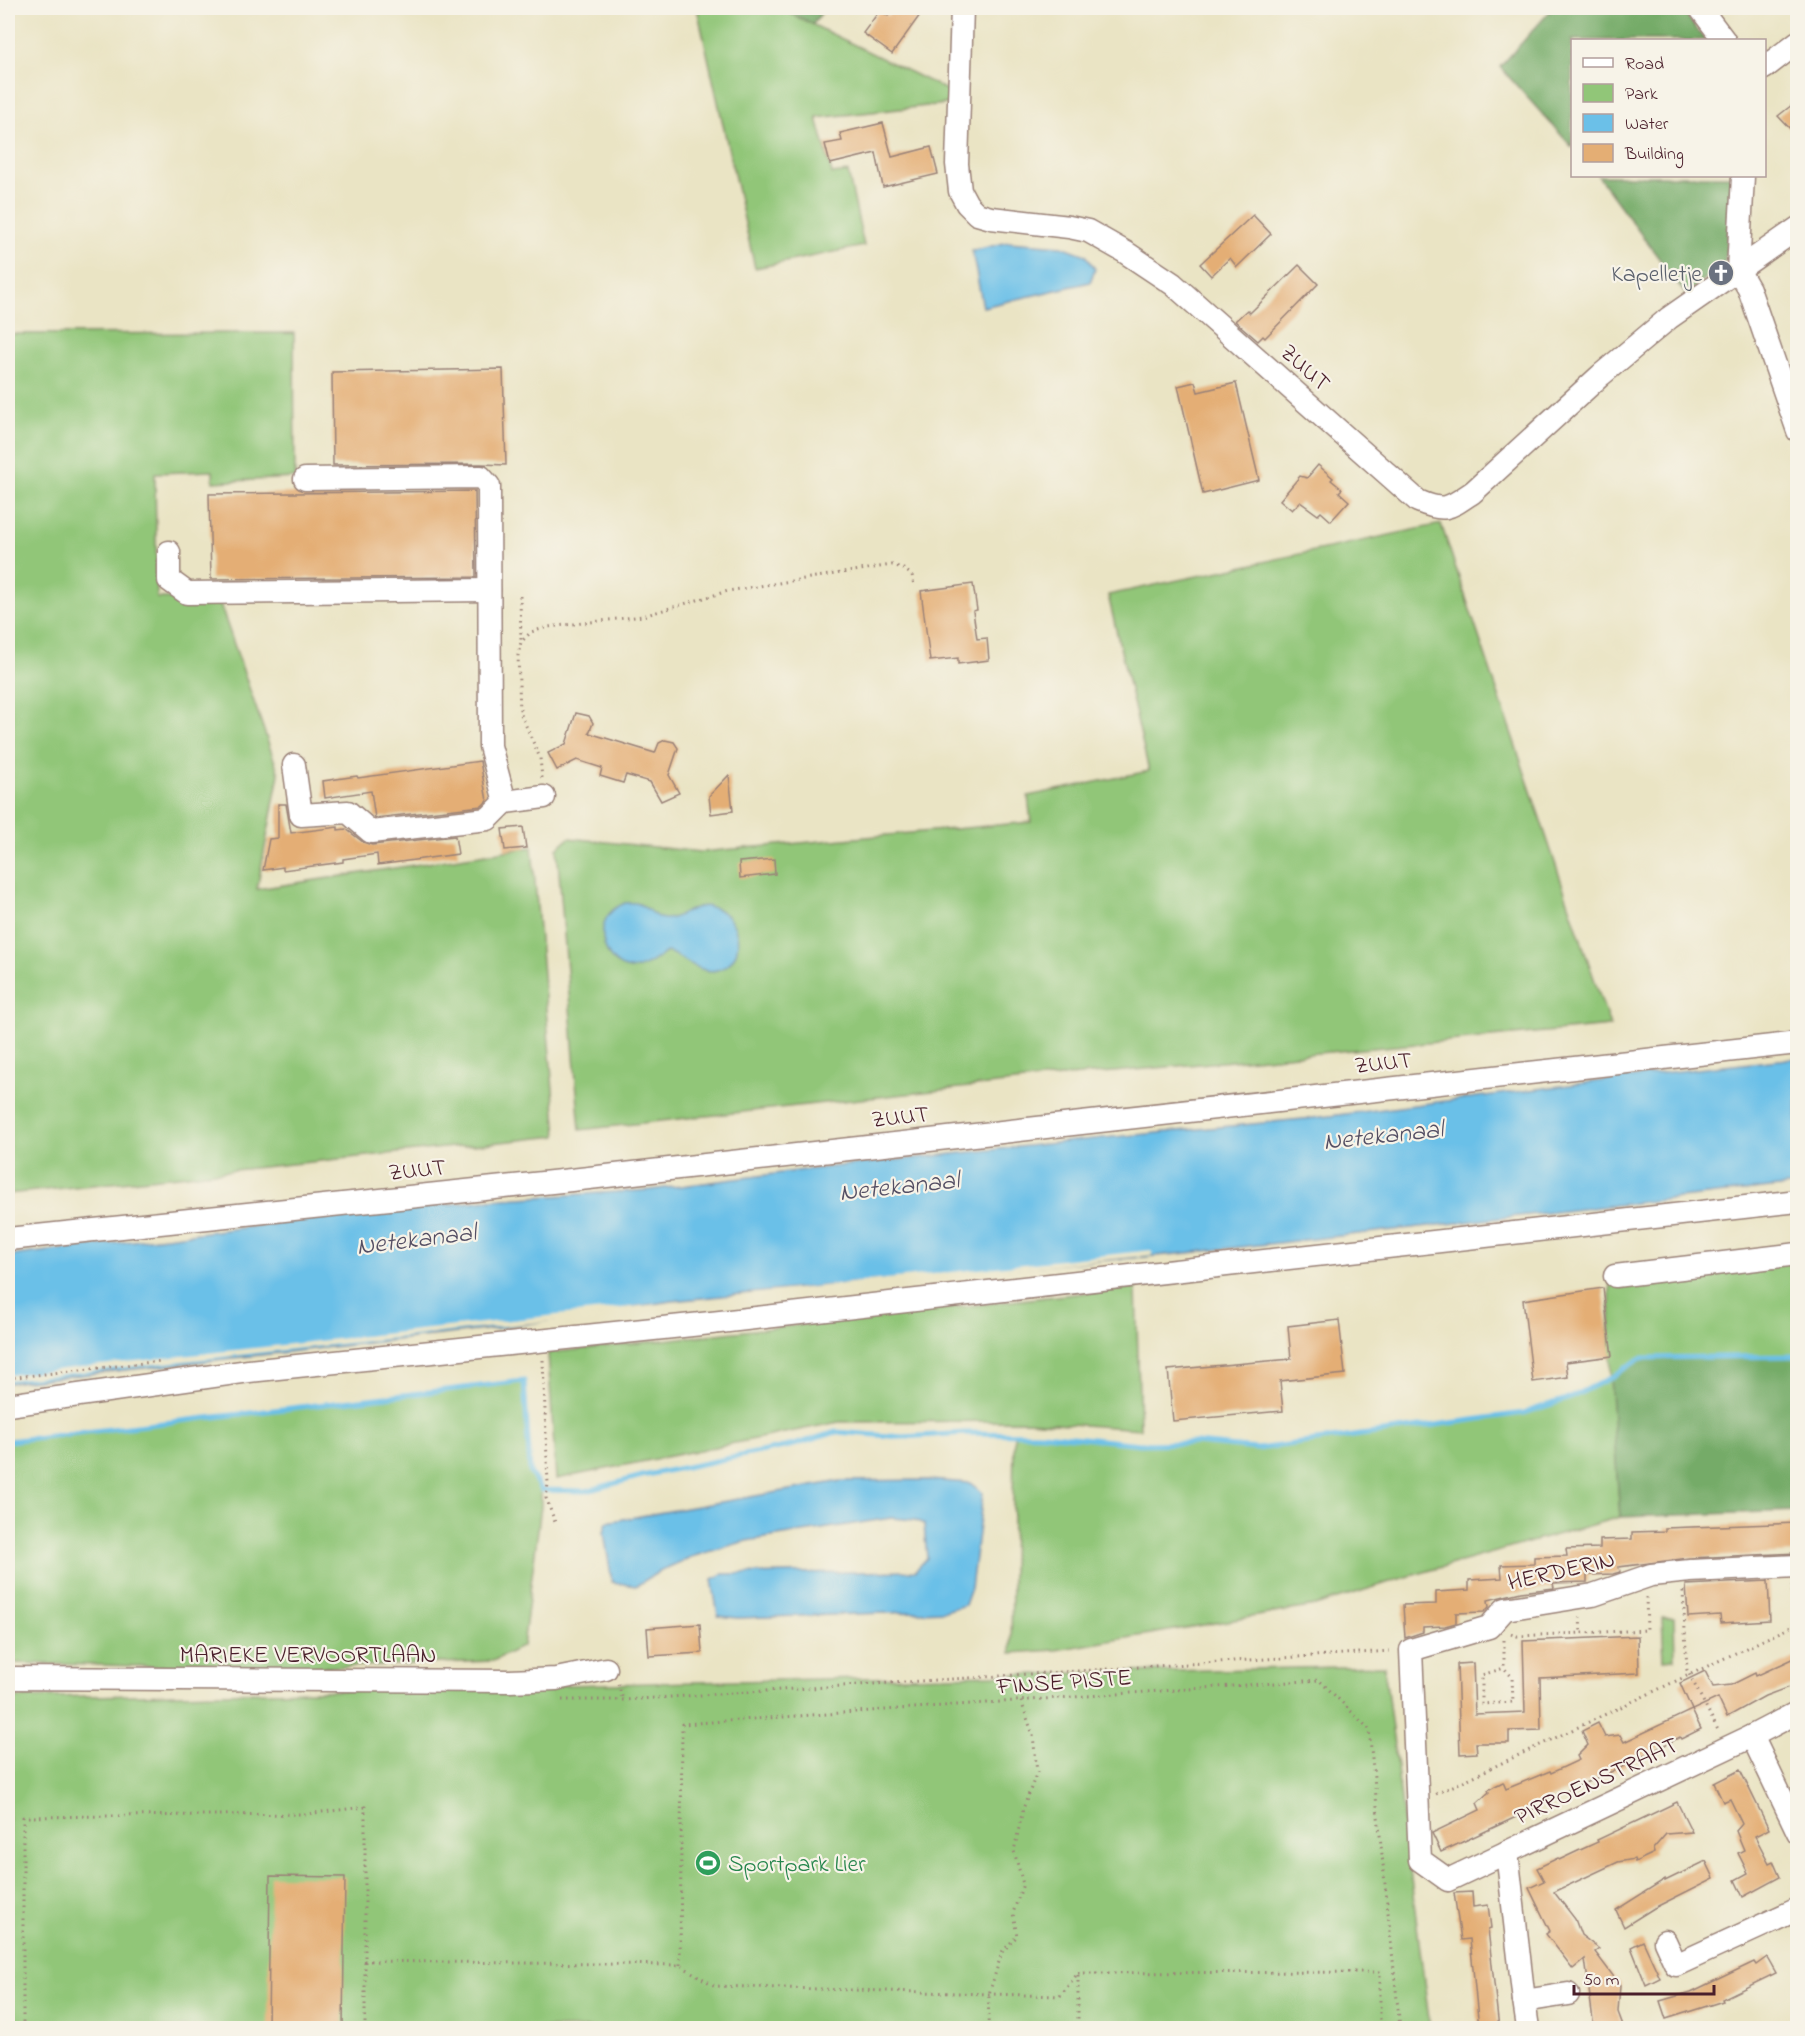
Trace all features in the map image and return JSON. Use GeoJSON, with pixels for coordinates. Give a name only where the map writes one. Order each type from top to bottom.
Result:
{"type":"FeatureCollection","features":[{"type":"Feature","properties":{"kind":"street","name":"ZUUT"},"geometry":{"type":"LineString","coordinates":[[962,8],[957,164],[960,191],[967,204],[977,214],[984,216],[1088,231],[1125,252],[1173,284],[1400,486],[1418,501],[1432,507],[1443,509],[1473,492],[1601,375],[1669,318],[1797,228]]}},
{"type":"Feature","properties":{"kind":"street"},"geometry":{"type":"LineString","coordinates":[[1700,8],[1723,39]]}},
{"type":"Feature","properties":{"kind":"street"},"geometry":{"type":"LineString","coordinates":[[1766,66],[1797,42]]}},
{"type":"Feature","properties":{"kind":"street"},"geometry":{"type":"LineString","coordinates":[[1743,177],[1738,270],[1749,289],[1797,431]]}},
{"type":"Feature","properties":{"kind":"street"},"geometry":{"type":"LineString","coordinates":[[305,479],[481,477],[489,486],[490,746],[505,802]]}},
{"type":"Feature","properties":{"kind":"street"},"geometry":{"type":"LineString","coordinates":[[169,552],[169,580],[187,593],[489,590]]}},
{"type":"Feature","properties":{"kind":"street"},"geometry":{"type":"LineString","coordinates":[[294,765],[301,815],[348,812],[371,832],[488,819],[505,802],[544,797]]}},
{"type":"Feature","properties":{"kind":"street","name":"ZUUT"},"geometry":{"type":"LineString","coordinates":[[8,1239],[571,1180],[1797,1043]]}},
{"type":"Feature","properties":{"kind":"street"},"geometry":{"type":"LineString","coordinates":[[8,1405],[249,1371],[1797,1201]]}},
{"type":"Feature","properties":{"kind":"street"},"geometry":{"type":"LineString","coordinates":[[1615,1275],[1797,1254]]}},
{"type":"Feature","properties":{"kind":"street","name":"HERDERIN"},"geometry":{"type":"LineString","coordinates":[[1411,1650],[1489,1627],[1505,1609],[1593,1595],[1645,1576],[1682,1571],[1794,1567]]}},
{"type":"Feature","properties":{"kind":"street"},"geometry":{"type":"LineString","coordinates":[[1411,1650],[1416,1794]]}},
{"type":"Feature","properties":{"kind":"street","name":"MARIEKE VERVOORTLAAN"},"geometry":{"type":"LineString","coordinates":[[8,1678],[510,1682],[556,1679],[606,1669]]}},
{"type":"Feature","properties":{"kind":"street","name":"PIRROENSTRAAT"},"geometry":{"type":"LineString","coordinates":[[1416,1794],[1420,1860],[1448,1880],[1752,1736],[1797,1712]]}},
{"type":"Feature","properties":{"kind":"street"},"geometry":{"type":"LineString","coordinates":[[1752,1736],[1797,1832]]}},
{"type":"Feature","properties":{"kind":"street"},"geometry":{"type":"LineString","coordinates":[[1507,1852],[1528,2028]]}},
{"type":"Feature","properties":{"kind":"street"},"geometry":{"type":"LineString","coordinates":[[1665,1941],[1676,1965],[1797,1909]]}},
{"type":"Feature","properties":{"kind":"street"},"geometry":{"type":"LineString","coordinates":[[1524,2001],[1568,1994]]}},
{"type":"Feature","properties":{"kind":"path"},"geometry":{"type":"LineString","coordinates":[[521,642],[531,632],[548,627],[644,616],[728,591],[892,565],[902,567],[912,575],[914,586]]}},
{"type":"Feature","properties":{"kind":"path"},"geometry":{"type":"LineString","coordinates":[[520,596],[521,642],[518,655],[520,712],[540,758],[544,797]]}},
{"type":"Feature","properties":{"kind":"path"},"geometry":{"type":"LineString","coordinates":[[542,1340],[548,1484],[546,1498],[555,1522]]}},
{"type":"Feature","properties":{"kind":"path"},"geometry":{"type":"LineString","coordinates":[[1794,1567],[1797,1631]]}},
{"type":"Feature","properties":{"kind":"path"},"geometry":{"type":"LineString","coordinates":[[1682,1571],[1688,1670],[1727,1748]]}},
{"type":"Feature","properties":{"kind":"path"},"geometry":{"type":"LineString","coordinates":[[1504,1668],[1482,1675],[1482,1704],[1513,1702],[1512,1677],[1504,1668],[1503,1632],[1517,1636],[1647,1630],[1645,1576]]}},
{"type":"Feature","properties":{"kind":"path"},"geometry":{"type":"LineString","coordinates":[[1416,1794],[1437,1794],[1795,1625]]}},
{"type":"Feature","properties":{"kind":"path"},"geometry":{"type":"LineString","coordinates":[[552,1700],[623,1700],[1411,1650]]}},
{"type":"Feature","properties":{"kind":"path","name":"FINSE PISTE"},"geometry":{"type":"LineString","coordinates":[[680,1965],[682,1724],[1318,1680],[1369,1729],[1400,2028]]}},
{"type":"Feature","properties":{"kind":"path"},"geometry":{"type":"LineString","coordinates":[[988,2028],[989,1994],[1002,1952],[1017,1936],[1013,1912],[1023,1884],[1014,1851],[1023,1809],[1037,1772],[1033,1736],[1021,1701]]}},
{"type":"Feature","properties":{"kind":"path"},"geometry":{"type":"LineString","coordinates":[[23,2028],[23,1817],[305,1814],[365,1807],[365,2028]]}},
{"type":"Feature","properties":{"kind":"path"},"geometry":{"type":"LineString","coordinates":[[364,1961],[680,1965],[715,1986],[1060,1996],[1078,1973]]}},
{"type":"Feature","properties":{"kind":"path"},"geometry":{"type":"LineString","coordinates":[[1078,1973],[1380,1972],[1380,2028]]}},
{"type":"Feature","properties":{"kind":"path"},"geometry":{"type":"LineString","coordinates":[[1078,1973],[1078,2028]]}},
{"type":"Feature","properties":{"kind":"green space"},"geometry":{"type":"Polygon","coordinates":[[[697,8],[779,8],[951,92],[954,103],[817,118],[832,174],[848,172],[864,246],[755,268],[697,8]]]}},
{"type":"Feature","properties":{"kind":"green space"},"geometry":{"type":"Polygon","coordinates":[[[779,8],[825,8],[813,24],[779,8]]]}},
{"type":"Feature","properties":{"kind":"green space"},"geometry":{"type":"Polygon","coordinates":[[[1553,8],[1681,8],[1704,39],[1571,39],[1571,146],[1500,67],[1553,8]]]}},
{"type":"Feature","properties":{"kind":"green space"},"geometry":{"type":"Polygon","coordinates":[[[1599,177],[1733,177],[1725,262],[1686,295],[1599,177]]]}},
{"type":"Feature","properties":{"kind":"green space"},"geometry":{"type":"Polygon","coordinates":[[[294,333],[295,478],[213,482],[213,471],[155,473],[157,598],[218,598],[279,774],[257,889],[532,847],[557,1136],[8,1194],[8,334],[294,333]]]}},
{"type":"Feature","properties":{"kind":"green space"},"geometry":{"type":"Polygon","coordinates":[[[1441,524],[1610,1026],[1070,1076],[580,1130],[557,848],[569,838],[701,852],[1031,822],[1028,796],[1149,771],[1108,595],[1441,524]]]}},
{"type":"Feature","properties":{"kind":"green space"},"geometry":{"type":"Polygon","coordinates":[[[1797,1259],[1797,1356],[1641,1358],[1611,1378],[1620,1517],[1396,1580],[1315,1606],[1056,1650],[1011,1653],[1014,1433],[1140,1444],[1196,1443],[1257,1449],[1524,1413],[1570,1398],[1610,1378],[1610,1283],[1797,1259]]]}},
{"type":"Feature","properties":{"kind":"green space"},"geometry":{"type":"Polygon","coordinates":[[[1136,1287],[1140,1429],[1027,1421],[839,1422],[556,1479],[548,1353],[1136,1287]]]}},
{"type":"Feature","properties":{"kind":"green space"},"geometry":{"type":"Polygon","coordinates":[[[1797,1356],[1797,1511],[1620,1517],[1610,1378],[1641,1358],[1797,1356]]]}},
{"type":"Feature","properties":{"kind":"green space"},"geometry":{"type":"Polygon","coordinates":[[[524,1381],[530,1472],[541,1490],[541,1506],[523,1646],[493,1661],[278,1669],[8,1663],[8,1441],[524,1381]]]}},
{"type":"Feature","properties":{"kind":"green space"},"geometry":{"type":"Polygon","coordinates":[[[1662,1617],[1674,1617],[1675,1659],[1664,1660],[1662,1617]]]}},
{"type":"Feature","properties":{"kind":"green space","name":"Sportpark Lier"},"geometry":{"type":"Polygon","coordinates":[[[1384,1666],[1430,2028],[8,2028],[8,1698],[1384,1666]]]}},
{"type":"Feature","properties":{"kind":"water"},"geometry":{"type":"Polygon","coordinates":[[[1008,242],[1062,246],[1086,255],[1095,269],[1090,282],[983,307],[972,251],[1008,242]]]}},
{"type":"Feature","properties":{"kind":"water"},"geometry":{"type":"Polygon","coordinates":[[[625,903],[637,903],[662,919],[672,918],[695,908],[707,906],[714,908],[731,920],[735,929],[738,939],[734,958],[727,965],[711,971],[698,968],[667,952],[642,967],[628,969],[619,965],[606,949],[603,928],[606,918],[613,910],[625,903]]]}},
{"type":"Feature","properties":{"kind":"water","name":"Netekanaal"},"geometry":{"type":"Polygon","coordinates":[[[1797,1058],[1797,1185],[1178,1254],[672,1301],[501,1328],[8,1383],[8,1256],[488,1200],[650,1190],[812,1169],[1314,1118],[1797,1058]]]}},
{"type":"Feature","properties":{"kind":"water"},"geometry":{"type":"Polygon","coordinates":[[[928,1480],[970,1483],[983,1493],[971,1588],[965,1605],[945,1611],[738,1618],[718,1616],[712,1579],[723,1574],[915,1571],[927,1558],[924,1524],[915,1520],[891,1518],[746,1541],[691,1557],[660,1571],[636,1586],[612,1582],[604,1532],[607,1522],[841,1481],[928,1480]]]}},
{"type":"Feature","properties":{"kind":"pier"},"geometry":{"type":"Polygon","coordinates":[[[1152,1250],[1153,1255],[672,1304],[597,1316],[8,1380],[8,1375],[1152,1250]]]}},
{"type":"Feature","properties":{"kind":"building"},"geometry":{"type":"Polygon","coordinates":[[[894,8],[925,8],[892,54],[863,33],[880,10],[888,16],[894,8]]]}},
{"type":"Feature","properties":{"kind":"building"},"geometry":{"type":"Polygon","coordinates":[[[1797,101],[1797,136],[1778,116],[1797,101]]]}},
{"type":"Feature","properties":{"kind":"building"},"geometry":{"type":"Polygon","coordinates":[[[883,123],[892,157],[931,147],[938,174],[883,187],[876,153],[830,164],[825,144],[842,141],[840,133],[883,123]]]}},
{"type":"Feature","properties":{"kind":"building"},"geometry":{"type":"Polygon","coordinates":[[[1253,215],[1271,234],[1237,267],[1230,258],[1211,276],[1200,264],[1253,215]]]}},
{"type":"Feature","properties":{"kind":"building"},"geometry":{"type":"Polygon","coordinates":[[[1299,265],[1318,284],[1265,338],[1263,336],[1258,341],[1235,321],[1247,310],[1250,313],[1299,265]]]}},
{"type":"Feature","properties":{"kind":"building"},"geometry":{"type":"Polygon","coordinates":[[[503,369],[506,465],[333,465],[332,372],[503,369]]]}},
{"type":"Feature","properties":{"kind":"building"},"geometry":{"type":"Polygon","coordinates":[[[1195,382],[1198,392],[1236,383],[1259,480],[1203,494],[1178,386],[1195,382]]]}},
{"type":"Feature","properties":{"kind":"building"},"geometry":{"type":"Polygon","coordinates":[[[1318,465],[1333,478],[1331,480],[1342,489],[1339,492],[1349,501],[1331,521],[1321,512],[1318,515],[1300,502],[1292,510],[1280,500],[1300,476],[1307,478],[1318,465]]]}},
{"type":"Feature","properties":{"kind":"building"},"geometry":{"type":"Polygon","coordinates":[[[475,491],[476,577],[211,579],[209,494],[475,491]]]}},
{"type":"Feature","properties":{"kind":"building"},"geometry":{"type":"Polygon","coordinates":[[[973,584],[977,610],[973,611],[977,639],[987,638],[989,660],[958,664],[958,658],[930,661],[921,591],[973,584]]]}},
{"type":"Feature","properties":{"kind":"building"},"geometry":{"type":"Polygon","coordinates":[[[576,713],[589,716],[593,723],[589,733],[655,753],[659,743],[665,740],[674,742],[678,748],[669,775],[679,793],[661,801],[650,782],[626,775],[623,783],[600,776],[602,768],[577,760],[557,770],[548,753],[566,744],[576,713]]]}},
{"type":"Feature","properties":{"kind":"building"},"geometry":{"type":"Polygon","coordinates":[[[480,761],[487,801],[482,806],[375,818],[371,791],[325,798],[323,781],[480,761]]]}},
{"type":"Feature","properties":{"kind":"building"},"geometry":{"type":"Polygon","coordinates":[[[729,775],[733,811],[711,814],[709,796],[729,775]]]}},
{"type":"Feature","properties":{"kind":"building"},"geometry":{"type":"Polygon","coordinates":[[[278,804],[286,804],[291,833],[338,827],[338,830],[346,829],[363,842],[372,845],[455,836],[458,854],[378,865],[377,854],[343,859],[343,862],[283,870],[283,867],[263,870],[269,839],[278,838],[278,804]]]}},
{"type":"Feature","properties":{"kind":"building"},"geometry":{"type":"Polygon","coordinates":[[[523,827],[526,848],[505,850],[502,829],[523,827]]]}},
{"type":"Feature","properties":{"kind":"building"},"geometry":{"type":"Polygon","coordinates":[[[774,859],[775,874],[740,878],[739,862],[774,859]]]}},
{"type":"Feature","properties":{"kind":"building"},"geometry":{"type":"Polygon","coordinates":[[[1603,1288],[1612,1356],[1566,1362],[1568,1377],[1533,1382],[1523,1300],[1603,1288]]]}},
{"type":"Feature","properties":{"kind":"building"},"geometry":{"type":"Polygon","coordinates":[[[1339,1320],[1345,1374],[1280,1381],[1283,1411],[1173,1421],[1168,1370],[1291,1359],[1288,1326],[1339,1320]]]}},
{"type":"Feature","properties":{"kind":"building"},"geometry":{"type":"Polygon","coordinates":[[[1797,1523],[1797,1553],[1689,1558],[1619,1567],[1620,1572],[1613,1574],[1587,1575],[1587,1582],[1553,1583],[1554,1588],[1521,1592],[1488,1600],[1489,1607],[1484,1612],[1456,1613],[1456,1623],[1423,1627],[1423,1632],[1405,1638],[1403,1605],[1436,1604],[1436,1592],[1469,1590],[1469,1580],[1502,1578],[1501,1565],[1534,1564],[1534,1557],[1567,1556],[1566,1549],[1600,1548],[1600,1540],[1632,1539],[1632,1532],[1665,1531],[1665,1528],[1797,1523]]]}},
{"type":"Feature","properties":{"kind":"building"},"geometry":{"type":"Polygon","coordinates":[[[1768,1581],[1770,1620],[1721,1623],[1720,1615],[1688,1617],[1686,1585],[1768,1581]]]}},
{"type":"Feature","properties":{"kind":"building"},"geometry":{"type":"Polygon","coordinates":[[[700,1624],[702,1653],[649,1656],[647,1628],[700,1624]]]}},
{"type":"Feature","properties":{"kind":"building"},"geometry":{"type":"Polygon","coordinates":[[[1638,1636],[1639,1673],[1540,1678],[1541,1730],[1509,1731],[1509,1743],[1476,1743],[1477,1753],[1460,1754],[1457,1664],[1473,1663],[1475,1714],[1525,1712],[1523,1641],[1638,1636]]]}},
{"type":"Feature","properties":{"kind":"building"},"geometry":{"type":"Polygon","coordinates":[[[1797,1657],[1797,1684],[1765,1696],[1727,1717],[1718,1698],[1692,1710],[1680,1683],[1705,1671],[1713,1687],[1731,1685],[1797,1657]]]}},
{"type":"Feature","properties":{"kind":"building"},"geometry":{"type":"Polygon","coordinates":[[[1692,1710],[1701,1729],[1541,1802],[1542,1805],[1441,1852],[1432,1833],[1480,1810],[1477,1803],[1489,1792],[1488,1790],[1503,1782],[1506,1789],[1579,1760],[1577,1756],[1588,1745],[1582,1731],[1598,1723],[1605,1737],[1620,1735],[1624,1742],[1692,1710]]]}},
{"type":"Feature","properties":{"kind":"building"},"geometry":{"type":"Polygon","coordinates":[[[1740,1770],[1769,1829],[1755,1836],[1769,1863],[1773,1861],[1780,1877],[1743,1897],[1735,1880],[1748,1873],[1738,1853],[1744,1850],[1736,1831],[1742,1824],[1730,1799],[1723,1802],[1714,1783],[1740,1770]]]}},
{"type":"Feature","properties":{"kind":"building"},"geometry":{"type":"Polygon","coordinates":[[[1677,1802],[1692,1832],[1666,1834],[1653,1849],[1654,1853],[1635,1862],[1634,1859],[1618,1862],[1554,1892],[1575,1919],[1581,1935],[1599,1949],[1595,1952],[1620,1985],[1618,2012],[1624,2028],[1594,2028],[1585,1959],[1573,1969],[1546,1934],[1550,1931],[1529,1888],[1544,1881],[1537,1868],[1598,1842],[1597,1840],[1677,1802]]]}},
{"type":"Feature","properties":{"kind":"building"},"geometry":{"type":"Polygon","coordinates":[[[1706,1861],[1714,1878],[1654,1908],[1624,1927],[1616,1910],[1665,1879],[1665,1881],[1706,1861]]]}},
{"type":"Feature","properties":{"kind":"building"},"geometry":{"type":"Polygon","coordinates":[[[270,1876],[345,1877],[343,2028],[268,2028],[270,1876]]]}},
{"type":"Feature","properties":{"kind":"building"},"geometry":{"type":"Polygon","coordinates":[[[1472,1892],[1473,1907],[1488,1905],[1491,1928],[1488,1929],[1499,2028],[1479,2028],[1470,1939],[1461,1940],[1454,1893],[1472,1892]]]}},
{"type":"Feature","properties":{"kind":"building"},"geometry":{"type":"Polygon","coordinates":[[[1643,1941],[1660,1978],[1646,1985],[1631,1947],[1643,1941]]]}},
{"type":"Feature","properties":{"kind":"building"},"geometry":{"type":"Polygon","coordinates":[[[1767,1957],[1776,1973],[1722,1999],[1723,2001],[1666,2019],[1660,2001],[1691,1992],[1754,1962],[1756,1965],[1767,1957]]]}},
{"type":"Feature","properties":{"kind":"waterway"},"geometry":{"type":"LineString","coordinates":[[8,1441],[524,1381],[530,1472],[541,1490],[586,1491],[642,1476],[794,1445],[836,1432],[903,1437],[966,1433],[1043,1434],[1140,1444],[1196,1443],[1257,1449],[1524,1413],[1570,1398],[1610,1378],[1641,1358],[1798,1356]]}},
{"type":"Feature","properties":{"kind":"place","name":"Kapelletje"},"geometry":{"type":"Point","coordinates":[1721,273]}},
{"type":"Feature","properties":{"kind":"place","name":"Sportpark Lier"},"geometry":{"type":"Point","coordinates":[708,1863]}}]}
